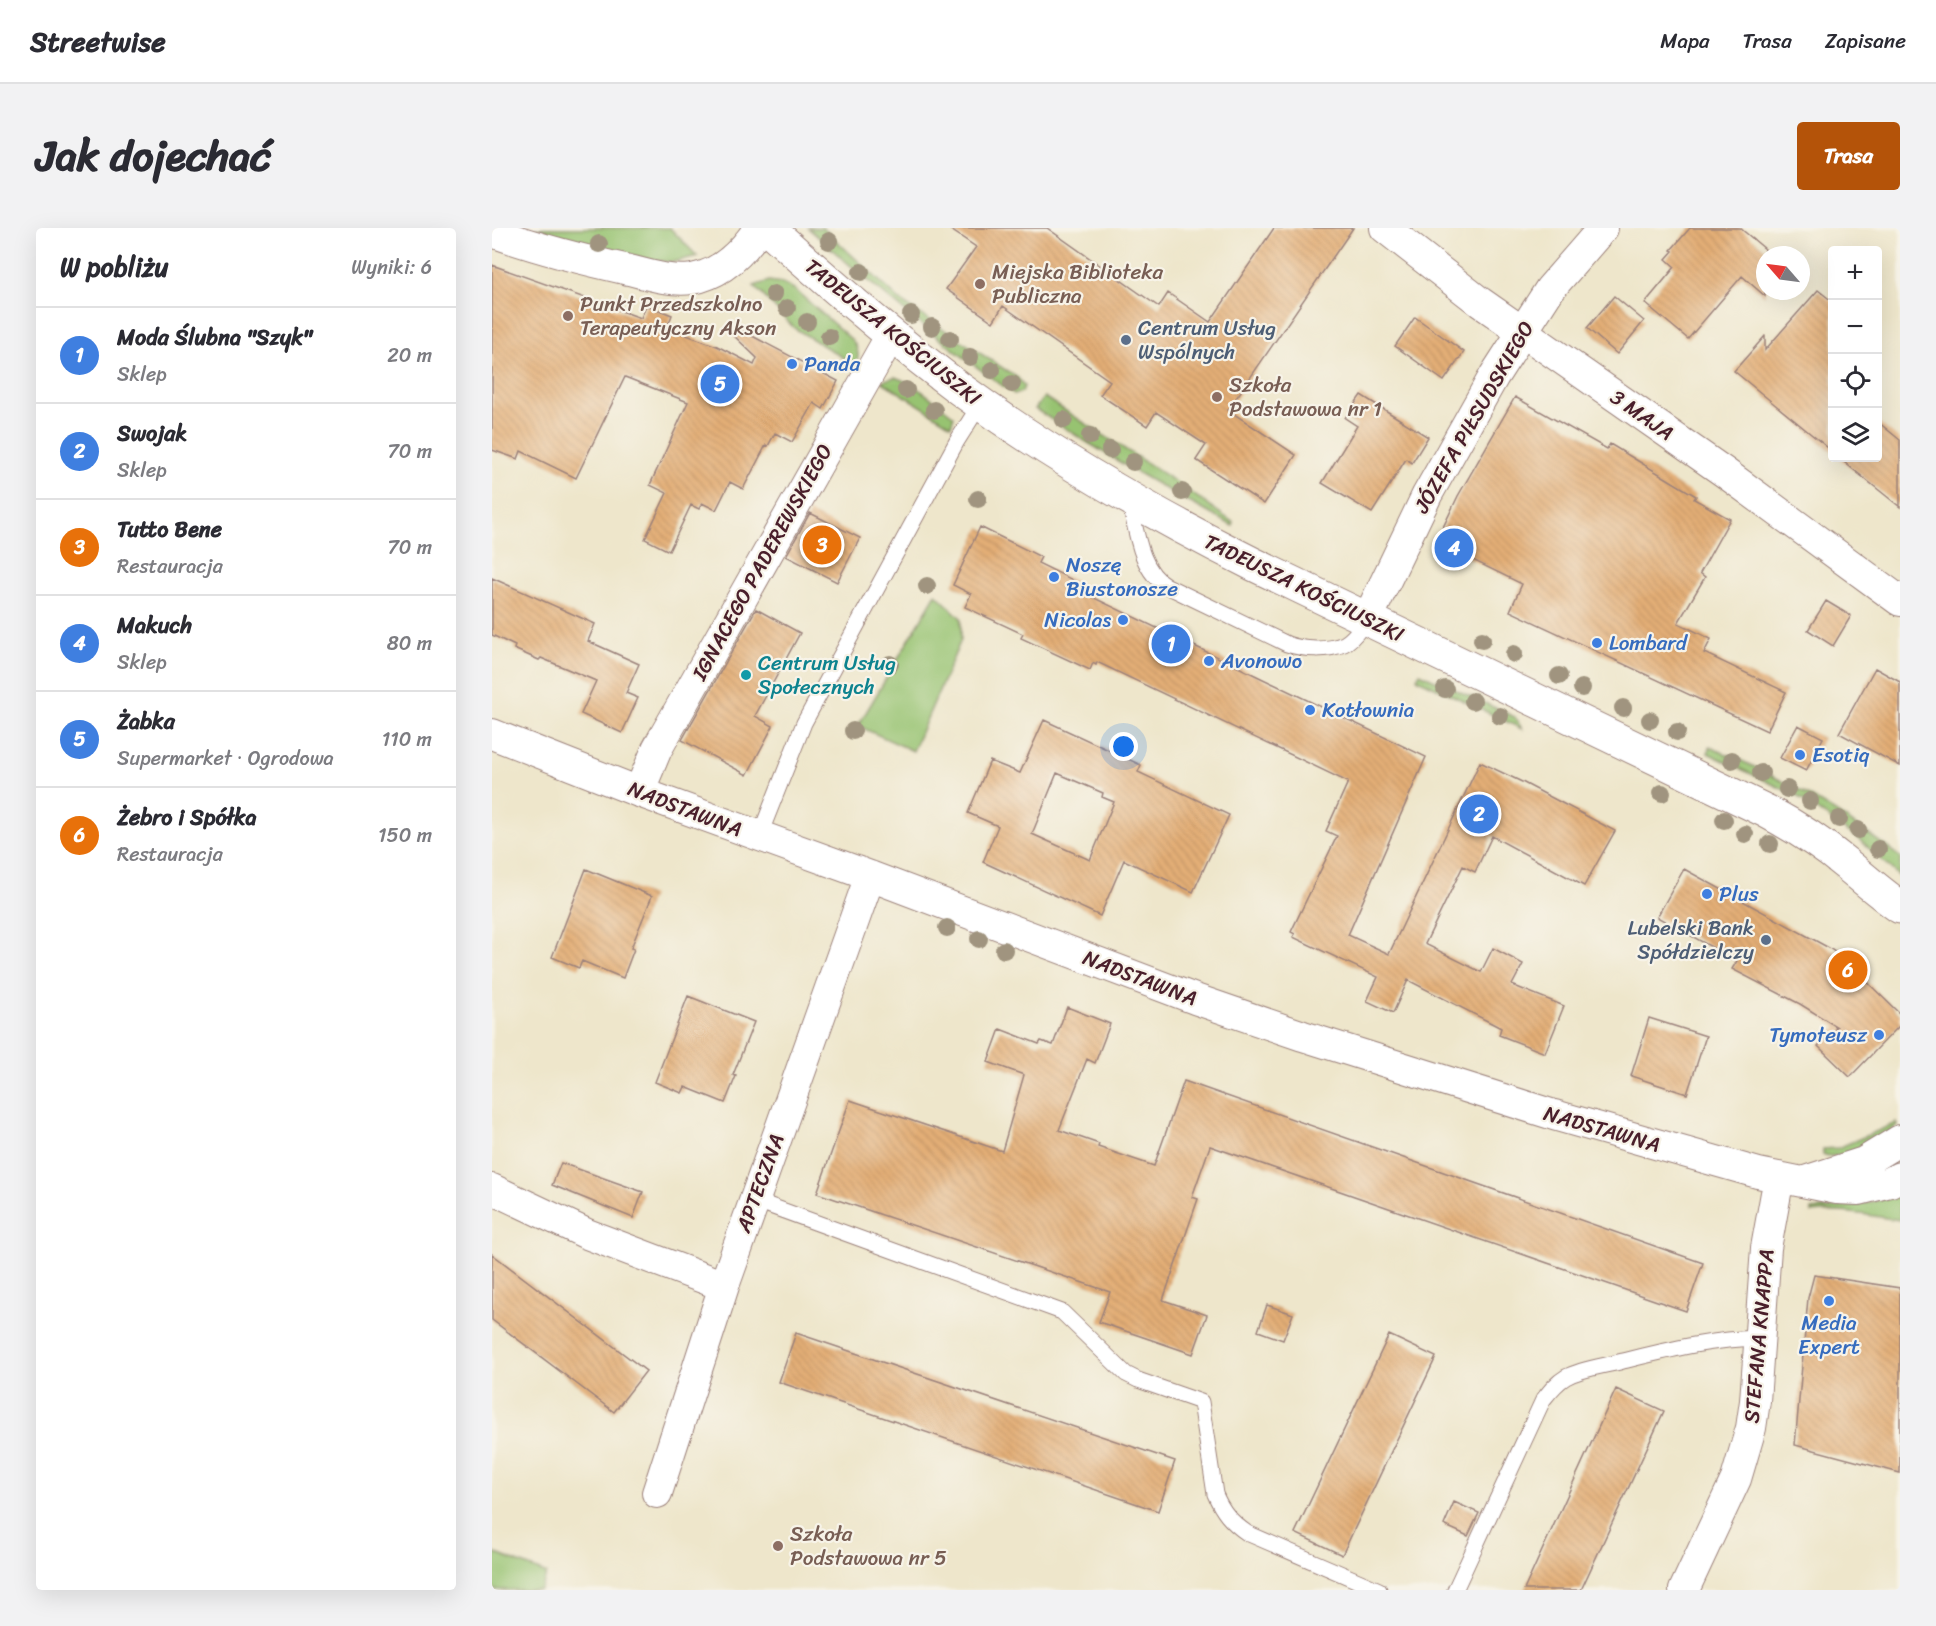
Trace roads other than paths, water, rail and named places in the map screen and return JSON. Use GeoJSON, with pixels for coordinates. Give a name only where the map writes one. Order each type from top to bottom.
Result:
{"type":"FeatureCollection","features":[{"type":"Feature","properties":{"kind":"street"},"geometry":{"type":"LineString","coordinates":[[492,232],[600,264],[663,278],[684,279],[700,277],[721,268],[739,254],[759,228]]}},
{"type":"Feature","properties":{"kind":"street","name":"TADEUSZA KOŚCIUSZKI"},"geometry":{"type":"LineString","coordinates":[[768,228],[891,335],[981,404],[1129,499],[1172,524],[1367,620],[1514,688],[1766,811],[1827,849],[1888,898],[1900,929]]}},
{"type":"Feature","properties":{"kind":"street","name":"3 MAJA"},"geometry":{"type":"LineString","coordinates":[[1385,228],[1480,302],[1724,472],[1900,601]]}},
{"type":"Feature","properties":{"kind":"street","name":"JÓZEFA PIŁSUDSKIEGO"},"geometry":{"type":"LineString","coordinates":[[1367,620],[1427,495],[1521,331],[1550,289],[1603,228]]}},
{"type":"Feature","properties":{"kind":"street","name":"IGNACEGO PADEREWSKIEGO"},"geometry":{"type":"LineString","coordinates":[[639,792],[657,749],[891,335]]}},
{"type":"Feature","properties":{"kind":"street","name":"NADSTAWNA"},"geometry":{"type":"LineString","coordinates":[[492,734],[759,837],[870,876],[1184,995],[1303,1036],[1554,1115],[1758,1173],[1848,1190],[1873,1187],[1900,1178]]}},
{"type":"Feature","properties":{"kind":"street","name":"APTECZNA"},"geometry":{"type":"LineString","coordinates":[[657,1493],[724,1286],[870,876]]}},
{"type":"Feature","properties":{"kind":"street"},"geometry":{"type":"LineString","coordinates":[[1791,1180],[1864,1162],[1900,1140]]}},
{"type":"Feature","properties":{"kind":"street","name":"STEFANA KNAPPA"},"geometry":{"type":"LineString","coordinates":[[1684,1590],[1736,1479],[1744,1454],[1755,1401],[1767,1239],[1791,1180]]}},
{"type":"Feature","properties":{"kind":"street"},"geometry":{"type":"LineString","coordinates":[[492,1189],[587,1234],[724,1286]]}},
{"type":"Feature","properties":{"kind":"lane"},"geometry":{"type":"LineString","coordinates":[[759,837],[804,723],[957,441],[981,404]]}},
{"type":"Feature","properties":{"kind":"lane"},"geometry":{"type":"LineString","coordinates":[[1129,499],[1142,552],[1154,575],[1167,586],[1287,644],[1300,648],[1345,644],[1367,620]]}},
{"type":"Feature","properties":{"kind":"lane"},"geometry":{"type":"LineString","coordinates":[[754,1200],[1062,1312],[1126,1374],[1201,1402],[1215,1494],[1220,1506],[1235,1524],[1247,1533],[1379,1590]]}},
{"type":"Feature","properties":{"kind":"lane"},"geometry":{"type":"LineString","coordinates":[[1455,1590],[1543,1400],[1557,1383],[1583,1371],[1697,1344],[1759,1338]]}},
{"type":"Feature","properties":{"kind":"place","name":"Miejska Biblioteka Publiczna"},"geometry":{"type":"Point","coordinates":[980,284]}},
{"type":"Feature","properties":{"kind":"place","name":"Punkt Przedszkolno Terapeutyczny Akson"},"geometry":{"type":"Point","coordinates":[568,316]}},
{"type":"Feature","properties":{"kind":"place","name":"Centrum Usług Wspólnych"},"geometry":{"type":"Point","coordinates":[1126,340]}},
{"type":"Feature","properties":{"kind":"place","name":"Panda"},"geometry":{"type":"Point","coordinates":[792,364]}},
{"type":"Feature","properties":{"kind":"place","name":"Żabka"},"geometry":{"type":"Point","coordinates":[720,384]}},
{"type":"Feature","properties":{"kind":"place","name":"Szkoła Podstawowa nr 1"},"geometry":{"type":"Point","coordinates":[1217,397]}},
{"type":"Feature","properties":{"kind":"place","name":"Tutto Bene"},"geometry":{"type":"Point","coordinates":[822,545]}},
{"type":"Feature","properties":{"kind":"place","name":"Makuch"},"geometry":{"type":"Point","coordinates":[1454,548]}},
{"type":"Feature","properties":{"kind":"place","name":"Noszę Biustonosze"},"geometry":{"type":"Point","coordinates":[1054,577]}},
{"type":"Feature","properties":{"kind":"place","name":"Nicolas"},"geometry":{"type":"Point","coordinates":[1123,620]}},
{"type":"Feature","properties":{"kind":"place","name":"Lombard"},"geometry":{"type":"Point","coordinates":[1597,643]}},
{"type":"Feature","properties":{"kind":"place","name":"Moda Ślubna \"Szyk\""},"geometry":{"type":"Point","coordinates":[1171,644]}},
{"type":"Feature","properties":{"kind":"place","name":"Avonowo"},"geometry":{"type":"Point","coordinates":[1209,661]}},
{"type":"Feature","properties":{"kind":"place","name":"Centrum Usług Społecznych"},"geometry":{"type":"Point","coordinates":[746,675]}},
{"type":"Feature","properties":{"kind":"place","name":"Kotłownia"},"geometry":{"type":"Point","coordinates":[1310,710]}},
{"type":"Feature","properties":{"kind":"place","name":"Esotiq"},"geometry":{"type":"Point","coordinates":[1800,755]}},
{"type":"Feature","properties":{"kind":"place","name":"Swojak"},"geometry":{"type":"Point","coordinates":[1479,814]}},
{"type":"Feature","properties":{"kind":"place","name":"Plus"},"geometry":{"type":"Point","coordinates":[1707,894]}},
{"type":"Feature","properties":{"kind":"place","name":"Lubelski Bank Spółdzielczy"},"geometry":{"type":"Point","coordinates":[1766,940]}},
{"type":"Feature","properties":{"kind":"place","name":"Żebro i Spółka"},"geometry":{"type":"Point","coordinates":[1848,970]}},
{"type":"Feature","properties":{"kind":"place","name":"Tymoteusz"},"geometry":{"type":"Point","coordinates":[1879,1035]}},
{"type":"Feature","properties":{"kind":"place","name":"Media Expert"},"geometry":{"type":"Point","coordinates":[1829,1301]}},
{"type":"Feature","properties":{"kind":"place","name":"Szkoła Podstawowa nr 5"},"geometry":{"type":"Point","coordinates":[778,1546]}}]}
